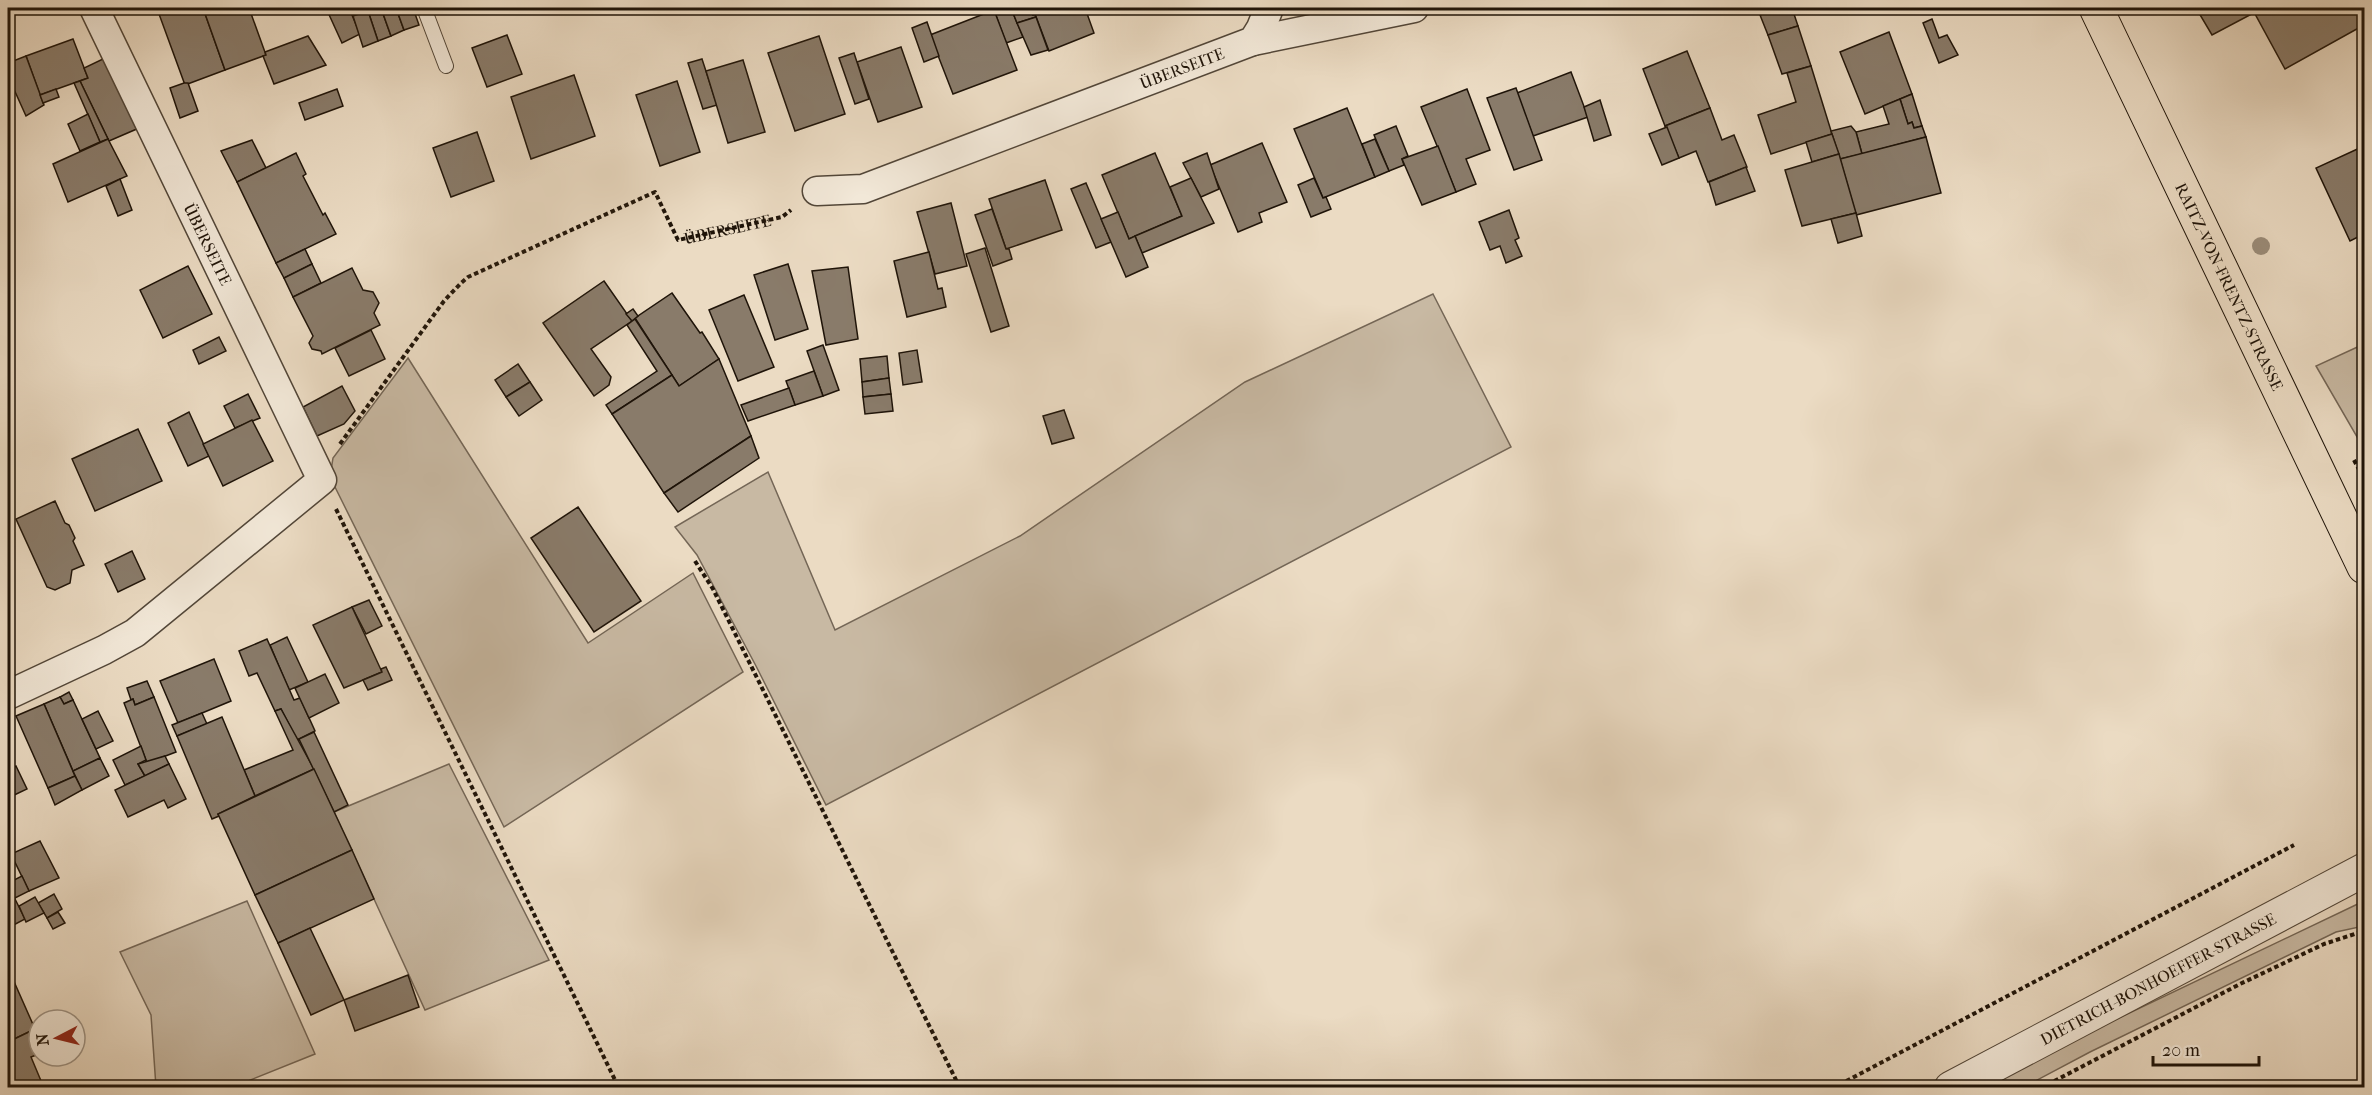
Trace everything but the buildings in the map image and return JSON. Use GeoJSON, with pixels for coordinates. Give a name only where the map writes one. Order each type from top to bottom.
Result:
{"type":"FeatureCollection","features":[{"type":"Feature","properties":{"kind":"main road","name":"RAITZ-VON-FRENTZ-STRASSE"},"geometry":{"type":"LineString","coordinates":[[2096,8],[2364,567]]}},
{"type":"Feature","properties":{"kind":"street","name":"ÜBERSEITE"},"geometry":{"type":"LineString","coordinates":[[94,8],[322,480]]}},
{"type":"Feature","properties":{"kind":"street"},"geometry":{"type":"LineString","coordinates":[[1252,41],[1261,28],[1269,8]]}},
{"type":"Feature","properties":{"kind":"street","name":"ÜBERSEITE"},"geometry":{"type":"LineString","coordinates":[[817,191],[863,189],[1252,41],[1414,8]]}},
{"type":"Feature","properties":{"kind":"street"},"geometry":{"type":"LineString","coordinates":[[8,695],[91,657],[135,633],[322,480]]}},
{"type":"Feature","properties":{"kind":"street","name":"DIETRICH-BONHOEFFER-STRASSE"},"geometry":{"type":"LineString","coordinates":[[1951,1088],[2364,870]]}},
{"type":"Feature","properties":{"kind":"lane"},"geometry":{"type":"LineString","coordinates":[[424,8],[446,66]]}},
{"type":"Feature","properties":{"kind":"path","name":"ÜBERSEITE"},"geometry":{"type":"LineString","coordinates":[[322,480],[327,463],[444,301],[468,277],[655,192],[678,240],[782,217],[817,191]]}},
{"type":"Feature","properties":{"kind":"path"},"geometry":{"type":"LineString","coordinates":[[322,480],[620,1088]]}},
{"type":"Feature","properties":{"kind":"path"},"geometry":{"type":"LineString","coordinates":[[695,561],[713,589],[960,1088]]}},
{"type":"Feature","properties":{"kind":"path"},"geometry":{"type":"LineString","coordinates":[[1833,1088],[2294,845]]}},
{"type":"Feature","properties":{"kind":"path"},"geometry":{"type":"LineString","coordinates":[[2041,1088],[2260,974],[2333,940],[2364,931]]}},
{"type":"Feature","properties":{"kind":"shaded area"},"geometry":{"type":"Polygon","coordinates":[[[1433,294],[1511,447],[826,805],[697,555],[675,527],[768,472],[835,630],[1020,536],[1245,382],[1433,294]]]}},
{"type":"Feature","properties":{"kind":"shaded area"},"geometry":{"type":"Polygon","coordinates":[[[2364,344],[2364,449],[2316,366],[2364,344]]]}},
{"type":"Feature","properties":{"kind":"shaded area"},"geometry":{"type":"Polygon","coordinates":[[[408,358],[588,643],[693,573],[743,672],[504,827],[330,477],[333,458],[408,358]]]}},
{"type":"Feature","properties":{"kind":"shaded area"},"geometry":{"type":"Polygon","coordinates":[[[449,764],[549,960],[425,1010],[334,812],[449,764]]]}},
{"type":"Feature","properties":{"kind":"shaded area"},"geometry":{"type":"Polygon","coordinates":[[[247,901],[315,1054],[233,1087],[156,1087],[151,1015],[120,952],[247,901]]]}},
{"type":"Feature","properties":{"kind":"shaded area"},"geometry":{"type":"Polygon","coordinates":[[[2364,901],[2364,926],[2336,932],[2090,1052],[2024,1087],[1979,1088],[2098,1028],[2364,901]]]}}]}
